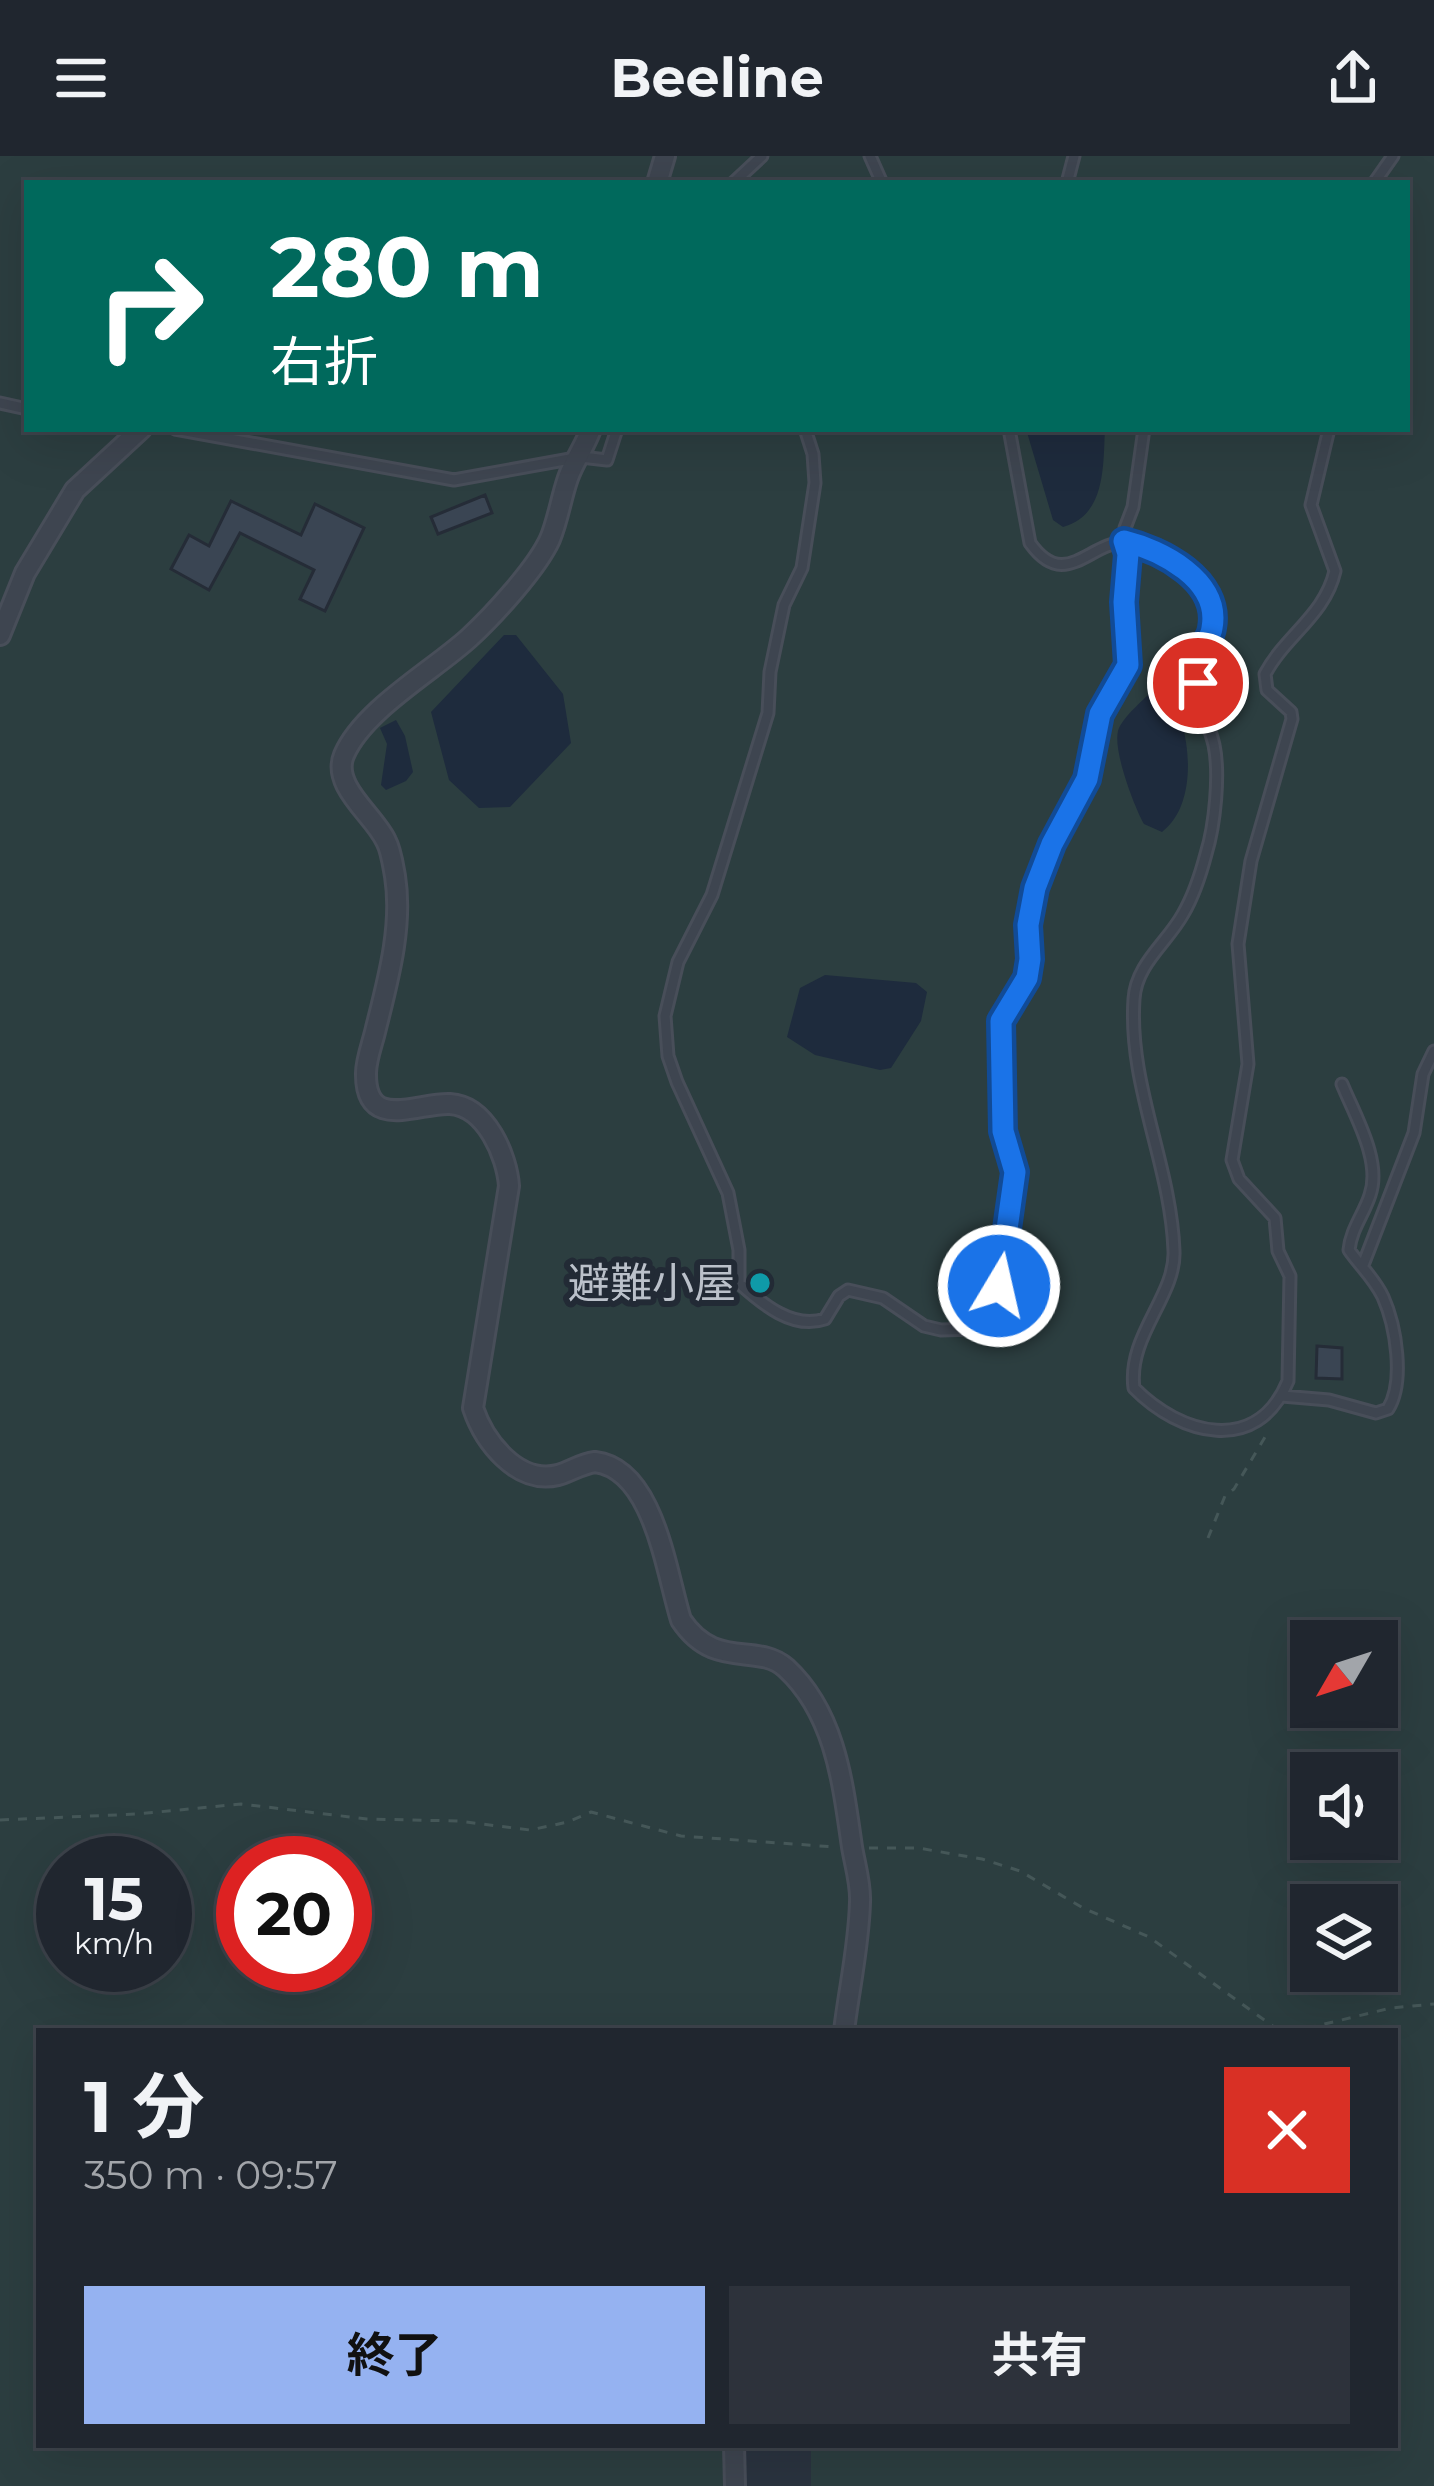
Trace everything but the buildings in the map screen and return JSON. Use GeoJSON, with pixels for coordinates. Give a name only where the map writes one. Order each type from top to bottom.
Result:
{"type":"FeatureCollection","features":[{"type":"Feature","properties":{"kind":"street"},"geometry":{"type":"LineString","coordinates":[[0,635],[25,573],[75,490],[138,432]]}},
{"type":"Feature","properties":{"kind":"street"},"geometry":{"type":"LineString","coordinates":[[590,432],[570,472],[548,544],[468,639],[418,676],[354,737],[342,759],[343,779],[388,842],[398,905],[366,1073],[370,1094],[380,1107],[393,1112],[449,1104],[470,1110],[508,1165],[509,1186],[473,1408],[485,1434],[520,1470],[538,1477],[555,1476],[585,1463],[604,1463],[627,1476],[640,1490],[688,1631],[712,1649],[774,1660],[795,1678],[820,1714],[838,1758],[860,1899],[844,2028]]}},
{"type":"Feature","properties":{"kind":"street"},"geometry":{"type":"LineString","coordinates":[[734,2448],[735,2486]]}},
{"type":"Feature","properties":{"kind":"lane"},"geometry":{"type":"LineString","coordinates":[[736,180],[762,156]]}},
{"type":"Feature","properties":{"kind":"lane"},"geometry":{"type":"LineString","coordinates":[[191,432],[454,480],[581,457],[608,460],[615,432]]}},
{"type":"Feature","properties":{"kind":"lane"},"geometry":{"type":"LineString","coordinates":[[739,1283],[739,1250],[728,1192],[668,1056],[665,1016],[678,962],[712,895],[768,713],[770,671],[784,605],[802,568],[815,483],[806,432]]}},
{"type":"Feature","properties":{"kind":"lane"},"geometry":{"type":"LineString","coordinates":[[1011,432],[1030,543],[1038,554],[1051,563],[1064,564],[1124,541],[1166,554],[1182,566],[1210,605],[1212,632],[1198,658],[1198,683],[1217,768],[1208,851],[1184,912],[1138,974],[1134,996],[1136,1062],[1163,1162],[1175,1255],[1131,1366],[1134,1388],[1167,1417],[1227,1432],[1242,1430],[1282,1396],[1288,1381],[1290,1276],[1278,1251],[1275,1218],[1239,1179],[1232,1160],[1247,1064],[1237,958],[1251,861],[1292,718],[1292,712],[1268,690],[1265,674],[1283,645],[1314,616],[1335,571],[1311,505],[1328,432]]}},
{"type":"Feature","properties":{"kind":"lane"},"geometry":{"type":"LineString","coordinates":[[726,1281],[739,1283],[803,1324],[825,1319],[848,1290],[883,1298],[924,1326],[941,1330],[977,1329],[988,1320],[1003,1273],[1015,1172],[1003,1131],[1001,1021],[1027,978],[1028,925],[1035,888],[1052,844],[1087,779],[1100,714],[1128,665],[1124,541],[1139,497],[1144,432]]}},
{"type":"Feature","properties":{"kind":"lane"},"geometry":{"type":"LineString","coordinates":[[1363,1265],[1414,1133],[1423,1074],[1434,1051]]}},
{"type":"Feature","properties":{"kind":"lane"},"geometry":{"type":"LineString","coordinates":[[1282,1396],[1329,1400],[1376,1414],[1388,1409],[1397,1385],[1382,1295],[1349,1250],[1374,1178],[1342,1084]]}},
{"type":"Feature","properties":{"kind":"path"},"geometry":{"type":"LineString","coordinates":[[1208,1538],[1226,1496],[1268,1432]]}},
{"type":"Feature","properties":{"kind":"path"},"geometry":{"type":"LineString","coordinates":[[0,1820],[242,1804],[367,1819],[458,1821],[530,1830],[591,1812],[681,1836],[918,1848],[1020,1871],[1083,1908],[1149,1937],[1274,2027],[1289,2028]]}},
{"type":"Feature","properties":{"kind":"path"},"geometry":{"type":"LineString","coordinates":[[1308,2028],[1434,2003]]}},
{"type":"Feature","properties":{"kind":"shaded area"},"geometry":{"type":"Polygon","coordinates":[[[0,156],[1434,156],[1434,2486],[811,2486],[811,2448],[1398,2448],[1398,2028],[36,2028],[36,2448],[725,2448],[727,2486],[0,2486],[0,156]]]}},
{"type":"Feature","properties":{"kind":"water"},"geometry":{"type":"Polygon","coordinates":[[[1027,432],[1105,432],[1095,500],[1077,521],[1063,527],[1053,520],[1027,432]]]}},
{"type":"Feature","properties":{"kind":"water"},"geometry":{"type":"Polygon","coordinates":[[[504,635],[516,635],[563,694],[571,743],[510,807],[479,808],[449,780],[431,712],[504,635]]]}},
{"type":"Feature","properties":{"kind":"water"},"geometry":{"type":"Polygon","coordinates":[[[1156,687],[1168,689],[1176,704],[1188,763],[1182,802],[1162,832],[1144,824],[1140,816],[1117,740],[1124,720],[1156,687]]]}},
{"type":"Feature","properties":{"kind":"water"},"geometry":{"type":"Polygon","coordinates":[[[396,720],[413,772],[406,781],[386,790],[381,785],[387,744],[380,728],[396,720]]]}},
{"type":"Feature","properties":{"kind":"water"},"geometry":{"type":"Polygon","coordinates":[[[825,975],[916,983],[927,992],[921,1021],[891,1068],[880,1070],[815,1055],[787,1037],[800,988],[825,975]]]}},
{"type":"Feature","properties":{"kind":"place","name":"避難小屋"},"geometry":{"type":"Point","coordinates":[760,1283]}},
{"type":"Feature","properties":{"kind":"route"},"geometry":{"type":"LineString","coordinates":[[999,1286],[1015,1172],[1003,1131],[1001,1021],[1027,978],[1028,925],[1035,888],[1052,844],[1083,790],[1100,714],[1128,665],[1124,541],[1166,554],[1182,566],[1210,605],[1212,632],[1198,658],[1198,683]]}}]}
